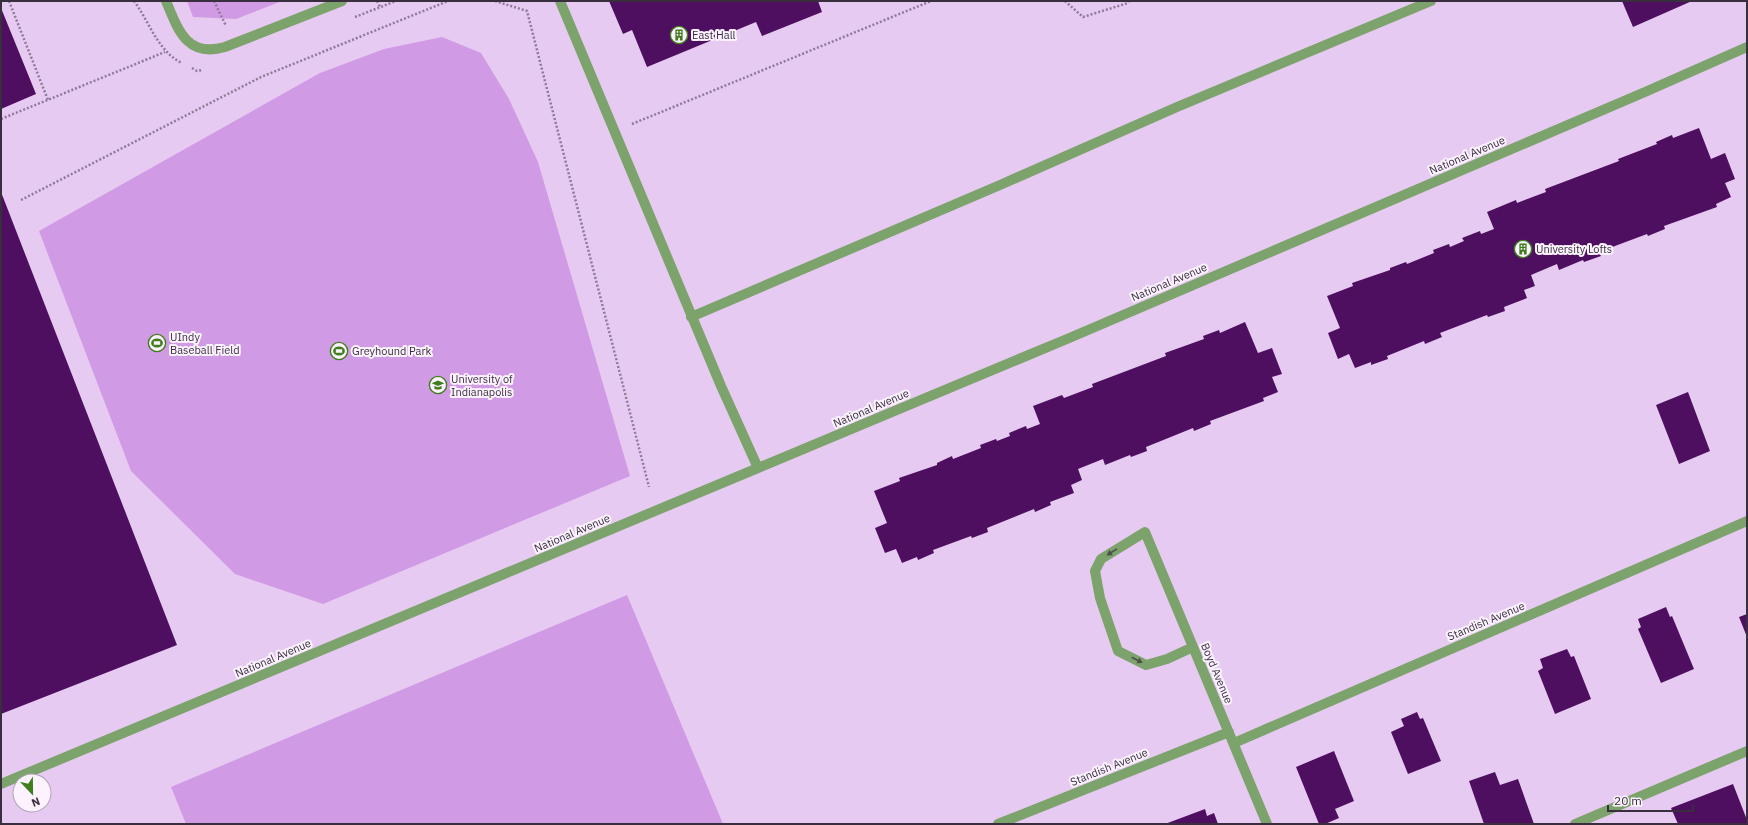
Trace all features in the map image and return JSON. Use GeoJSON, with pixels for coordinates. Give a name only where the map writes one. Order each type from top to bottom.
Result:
{"type":"FeatureCollection","features":[{"type":"Feature","properties":{"kind":"street"},"geometry":{"type":"LineString","coordinates":[[166,1],[186,40],[195,47],[205,50],[216,50],[342,1]]}},
{"type":"Feature","properties":{"kind":"street"},"geometry":{"type":"LineString","coordinates":[[560,1],[691,317],[758,468]]}},
{"type":"Feature","properties":{"kind":"street"},"geometry":{"type":"LineString","coordinates":[[691,317],[1000,185],[1184,104],[1431,1]]}},
{"type":"Feature","properties":{"kind":"street","name":"National Avenue"},"geometry":{"type":"LineString","coordinates":[[1,784],[1074,336],[1747,47]]}},
{"type":"Feature","properties":{"kind":"street","name":"Standish Avenue"},"geometry":{"type":"LineString","coordinates":[[1234,743],[1747,521]]}},
{"type":"Feature","properties":{"kind":"street","name":"Boyd Avenue"},"geometry":{"type":"LineString","coordinates":[[1193,647],[1167,659],[1146,665],[1118,651],[1100,598],[1094,571],[1101,559],[1145,532],[1267,824]]}},
{"type":"Feature","properties":{"kind":"street","name":"Standish Avenue"},"geometry":{"type":"LineString","coordinates":[[998,824],[1229,732]]}},
{"type":"Feature","properties":{"kind":"street"},"geometry":{"type":"LineString","coordinates":[[1575,824],[1747,750]]}},
{"type":"Feature","properties":{"kind":"path"},"geometry":{"type":"LineString","coordinates":[[8,1],[48,100]]}},
{"type":"Feature","properties":{"kind":"path"},"geometry":{"type":"LineString","coordinates":[[214,1],[224,25]]}},
{"type":"Feature","properties":{"kind":"path"},"geometry":{"type":"LineString","coordinates":[[377,1],[380,7]]}},
{"type":"Feature","properties":{"kind":"path"},"geometry":{"type":"LineString","coordinates":[[21,200],[261,77],[448,1]]}},
{"type":"Feature","properties":{"kind":"path"},"geometry":{"type":"LineString","coordinates":[[496,1],[527,11],[649,487]]}},
{"type":"Feature","properties":{"kind":"path"},"geometry":{"type":"LineString","coordinates":[[630,125],[932,1]]}},
{"type":"Feature","properties":{"kind":"path"},"geometry":{"type":"LineString","coordinates":[[1066,1],[1083,17],[1128,3],[1129,1]]}},
{"type":"Feature","properties":{"kind":"path"},"geometry":{"type":"LineString","coordinates":[[1,119],[165,52]]}},
{"type":"Feature","properties":{"kind":"shaded area"},"geometry":{"type":"Polygon","coordinates":[[[187,1],[282,1],[236,19],[193,17],[187,1]]]}},
{"type":"Feature","properties":{"kind":"shaded area","name":"Greyhound Park"},"geometry":{"type":"Polygon","coordinates":[[[442,37],[481,53],[509,99],[538,162],[630,476],[323,604],[235,574],[131,471],[39,231],[320,73],[384,49],[442,37]]]}},
{"type":"Feature","properties":{"kind":"shaded area"},"geometry":{"type":"Polygon","coordinates":[[[627,595],[723,824],[186,824],[171,787],[627,595]]]}},
{"type":"Feature","properties":{"kind":"building","name":"East Hall"},"geometry":{"type":"Polygon","coordinates":[[[609,1],[818,1],[822,12],[762,36],[756,22],[647,67],[632,30],[623,34],[609,1]]]}},
{"type":"Feature","properties":{"kind":"building"},"geometry":{"type":"Polygon","coordinates":[[[1622,1],[1692,1],[1633,27],[1622,1]]]}},
{"type":"Feature","properties":{"kind":"building"},"geometry":{"type":"Polygon","coordinates":[[[1,8],[36,94],[1,109],[1,8]]]}},
{"type":"Feature","properties":{"kind":"building","name":"University Lofts"},"geometry":{"type":"Polygon","coordinates":[[[1699,128],[1711,159],[1725,153],[1735,179],[1725,183],[1731,197],[1716,204],[1717,207],[1664,226],[1665,229],[1648,236],[1647,234],[1599,252],[1601,256],[1584,262],[1583,260],[1559,270],[1557,264],[1531,275],[1535,286],[1524,290],[1527,298],[1504,307],[1505,311],[1488,317],[1487,315],[1440,333],[1442,337],[1425,344],[1424,341],[1387,356],[1388,359],[1371,365],[1371,362],[1355,368],[1349,354],[1338,359],[1328,333],[1340,328],[1327,296],[1353,286],[1352,283],[1434,253],[1433,250],[1449,244],[1450,247],[1464,241],[1462,238],[1480,231],[1481,234],[1494,229],[1487,212],[1516,200],[1517,203],[1546,192],[1545,189],[1619,161],[1618,159],[1657,144],[1656,142],[1672,135],[1673,138],[1699,128]]]}},
{"type":"Feature","properties":{"kind":"building"},"geometry":{"type":"Polygon","coordinates":[[[1,192],[177,645],[1,714],[1,192]]]}},
{"type":"Feature","properties":{"kind":"building"},"geometry":{"type":"Polygon","coordinates":[[[1245,322],[1258,353],[1272,348],[1282,374],[1272,377],[1278,392],[1263,398],[1264,401],[1210,421],[1211,424],[1194,431],[1193,428],[1146,447],[1147,451],[1131,457],[1130,455],[1105,465],[1103,459],[1078,469],[1082,480],[1071,485],[1074,493],[1050,502],[1051,505],[1035,512],[1034,509],[987,528],[988,532],[972,538],[971,536],[933,550],[934,553],[918,560],[917,557],[902,563],[896,549],[885,553],[875,528],[887,523],[874,491],[900,481],[899,478],[937,465],[937,463],[952,456],[953,459],[981,448],[980,445],[1010,436],[1009,433],[1026,426],[1027,429],[1040,424],[1033,406],[1062,395],[1064,398],[1093,387],[1092,384],[1166,356],[1165,353],[1204,339],[1203,336],[1219,330],[1220,333],[1245,322]]]}},
{"type":"Feature","properties":{"kind":"building"},"geometry":{"type":"Polygon","coordinates":[[[1688,392],[1710,451],[1679,464],[1656,405],[1688,392]]]}},
{"type":"Feature","properties":{"kind":"building"},"geometry":{"type":"Polygon","coordinates":[[[1666,607],[1670,617],[1672,616],[1694,669],[1661,683],[1638,629],[1641,627],[1638,619],[1666,607]]]}},
{"type":"Feature","properties":{"kind":"building"},"geometry":{"type":"Polygon","coordinates":[[[1747,614],[1747,637],[1739,617],[1747,614]]]}},
{"type":"Feature","properties":{"kind":"building"},"geometry":{"type":"Polygon","coordinates":[[[1567,649],[1571,657],[1574,656],[1591,699],[1555,714],[1538,671],[1543,668],[1540,659],[1567,649]]]}},
{"type":"Feature","properties":{"kind":"building"},"geometry":{"type":"Polygon","coordinates":[[[1417,712],[1420,719],[1423,718],[1441,761],[1408,774],[1391,732],[1404,726],[1401,719],[1417,712]]]}},
{"type":"Feature","properties":{"kind":"building"},"geometry":{"type":"Polygon","coordinates":[[[1334,751],[1354,801],[1335,809],[1339,818],[1325,824],[1319,824],[1296,767],[1334,751]]]}},
{"type":"Feature","properties":{"kind":"building"},"geometry":{"type":"Polygon","coordinates":[[[1495,772],[1500,785],[1518,779],[1534,824],[1484,824],[1469,781],[1495,772]]]}},
{"type":"Feature","properties":{"kind":"building"},"geometry":{"type":"Polygon","coordinates":[[[1733,784],[1747,820],[1747,824],[1678,824],[1671,808],[1733,784]]]}},
{"type":"Feature","properties":{"kind":"building"},"geometry":{"type":"Polygon","coordinates":[[[1205,809],[1207,816],[1214,813],[1218,824],[1165,824],[1205,809]]]}},
{"type":"Feature","properties":{"kind":"place","name":"East Hall"},"geometry":{"type":"Point","coordinates":[679,35]}},
{"type":"Feature","properties":{"kind":"place","name":"University Lofts"},"geometry":{"type":"Point","coordinates":[1523,249]}},
{"type":"Feature","properties":{"kind":"place","name":"UIndy Baseball Field"},"geometry":{"type":"Point","coordinates":[157,343]}},
{"type":"Feature","properties":{"kind":"place","name":"Greyhound Park"},"geometry":{"type":"Point","coordinates":[339,351]}},
{"type":"Feature","properties":{"kind":"place","name":"University of Indianapolis"},"geometry":{"type":"Point","coordinates":[438,385]}}]}
